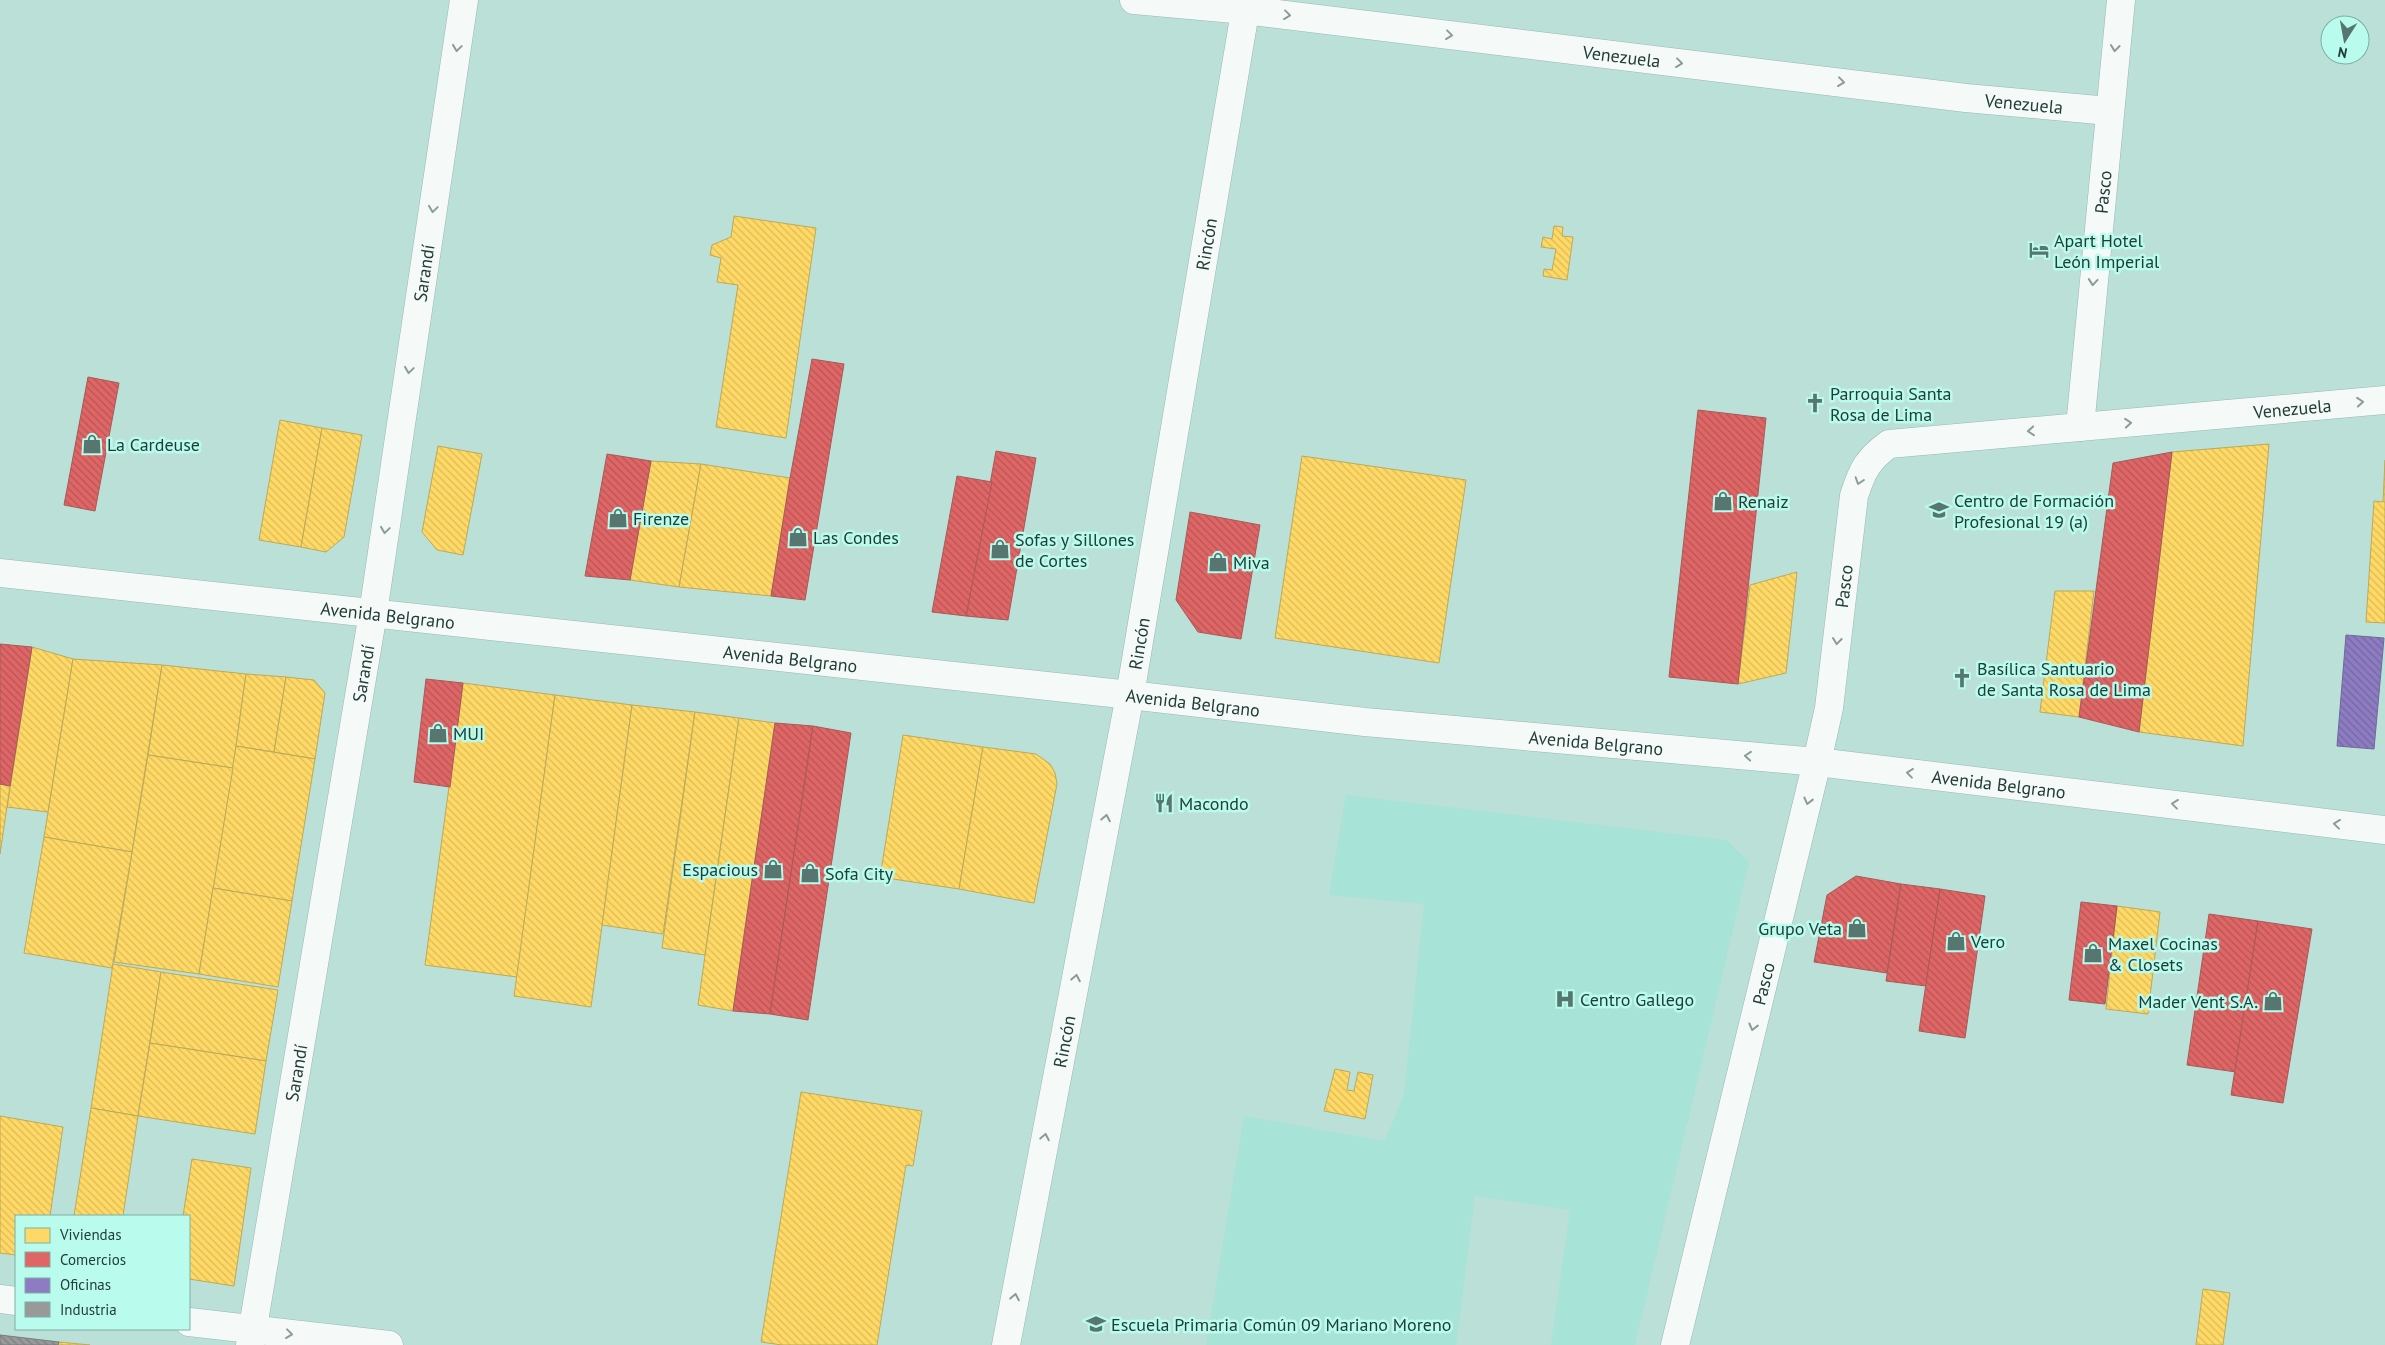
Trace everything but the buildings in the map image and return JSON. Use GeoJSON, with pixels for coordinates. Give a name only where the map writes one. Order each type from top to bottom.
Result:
{"type":"FeatureCollection","features":[{"type":"Feature","properties":{"kind":"street","name":"Sarandí"},"geometry":{"type":"LineString","coordinates":[[251,1337],[373,613],[464,0]]}},
{"type":"Feature","properties":{"kind":"street","name":"Venezuela"},"geometry":{"type":"LineString","coordinates":[[1134,0],[1246,5],[1966,98],[2109,111]]}},
{"type":"Feature","properties":{"kind":"street","name":"Pasco"},"geometry":{"type":"LineString","coordinates":[[1675,1345],[1829,708],[1854,496],[1862,470],[1876,454],[1889,444],[2080,427],[2121,0]]}},
{"type":"Feature","properties":{"kind":"street","name":"Rincón"},"geometry":{"type":"LineString","coordinates":[[1006,1345],[1130,695],[1246,5]]}},
{"type":"Feature","properties":{"kind":"street","name":"Venezuela"},"geometry":{"type":"LineString","coordinates":[[2080,427],[2385,400]]}},
{"type":"Feature","properties":{"kind":"street","name":"Avenida Belgrano"},"geometry":{"type":"LineString","coordinates":[[0,573],[1366,722],[1817,762],[2385,830]]}},
{"type":"Feature","properties":{"kind":"street"},"geometry":{"type":"LineString","coordinates":[[0,1299],[15,1301]]}},
{"type":"Feature","properties":{"kind":"street"},"geometry":{"type":"LineString","coordinates":[[190,1322],[251,1337],[389,1345]]}},
{"type":"Feature","properties":{"kind":"shaded area","name":"Centro Gallego"},"geometry":{"type":"Polygon","coordinates":[[[1346,795],[1727,840],[1749,862],[1635,1345],[1551,1345],[1570,1210],[1475,1196],[1456,1345],[1206,1345],[1244,1116],[1385,1141],[1404,1094],[1424,904],[1329,895],[1346,795]]]}},
{"type":"Feature","properties":{"kind":"place","name":"Apart Hotel León Imperial"},"geometry":{"type":"Point","coordinates":[2039,250]}},
{"type":"Feature","properties":{"kind":"place","name":"Parroquia Santa Rosa de Lima"},"geometry":{"type":"Point","coordinates":[1815,403]}},
{"type":"Feature","properties":{"kind":"place","name":"La Cardeuse"},"geometry":{"type":"Point","coordinates":[92,444]}},
{"type":"Feature","properties":{"kind":"place","name":"Renaiz"},"geometry":{"type":"Point","coordinates":[1723,501]}},
{"type":"Feature","properties":{"kind":"place","name":"Centro de Formación Profesional 19 (a)"},"geometry":{"type":"Point","coordinates":[1939,510]}},
{"type":"Feature","properties":{"kind":"place","name":"Firenze"},"geometry":{"type":"Point","coordinates":[618,518]}},
{"type":"Feature","properties":{"kind":"place","name":"Las Condes"},"geometry":{"type":"Point","coordinates":[798,537]}},
{"type":"Feature","properties":{"kind":"place","name":"Sofas y Sillones de Cortes"},"geometry":{"type":"Point","coordinates":[1000,549]}},
{"type":"Feature","properties":{"kind":"place","name":"Miva"},"geometry":{"type":"Point","coordinates":[1218,562]}},
{"type":"Feature","properties":{"kind":"place","name":"Basílica Santuario de Santa Rosa de Lima"},"geometry":{"type":"Point","coordinates":[1962,678]}},
{"type":"Feature","properties":{"kind":"place","name":"MUI"},"geometry":{"type":"Point","coordinates":[438,733]}},
{"type":"Feature","properties":{"kind":"place","name":"Macondo"},"geometry":{"type":"Point","coordinates":[1164,803]}},
{"type":"Feature","properties":{"kind":"place","name":"Espacious"},"geometry":{"type":"Point","coordinates":[773,869]}},
{"type":"Feature","properties":{"kind":"place","name":"Sofa City"},"geometry":{"type":"Point","coordinates":[810,873]}},
{"type":"Feature","properties":{"kind":"place","name":"Grupo Veta"},"geometry":{"type":"Point","coordinates":[1857,928]}},
{"type":"Feature","properties":{"kind":"place","name":"Vero"},"geometry":{"type":"Point","coordinates":[1956,941]}},
{"type":"Feature","properties":{"kind":"place","name":"Maxel Cocinas & Closets"},"geometry":{"type":"Point","coordinates":[2093,953]}},
{"type":"Feature","properties":{"kind":"place","name":"Centro Gallego"},"geometry":{"type":"Point","coordinates":[1565,999]}},
{"type":"Feature","properties":{"kind":"place","name":"Mader Vent S.A."},"geometry":{"type":"Point","coordinates":[2273,1001]}},
{"type":"Feature","properties":{"kind":"place","name":"Escuela Primaria Común 09 Mariano Moreno"},"geometry":{"type":"Point","coordinates":[1096,1324]}}]}
